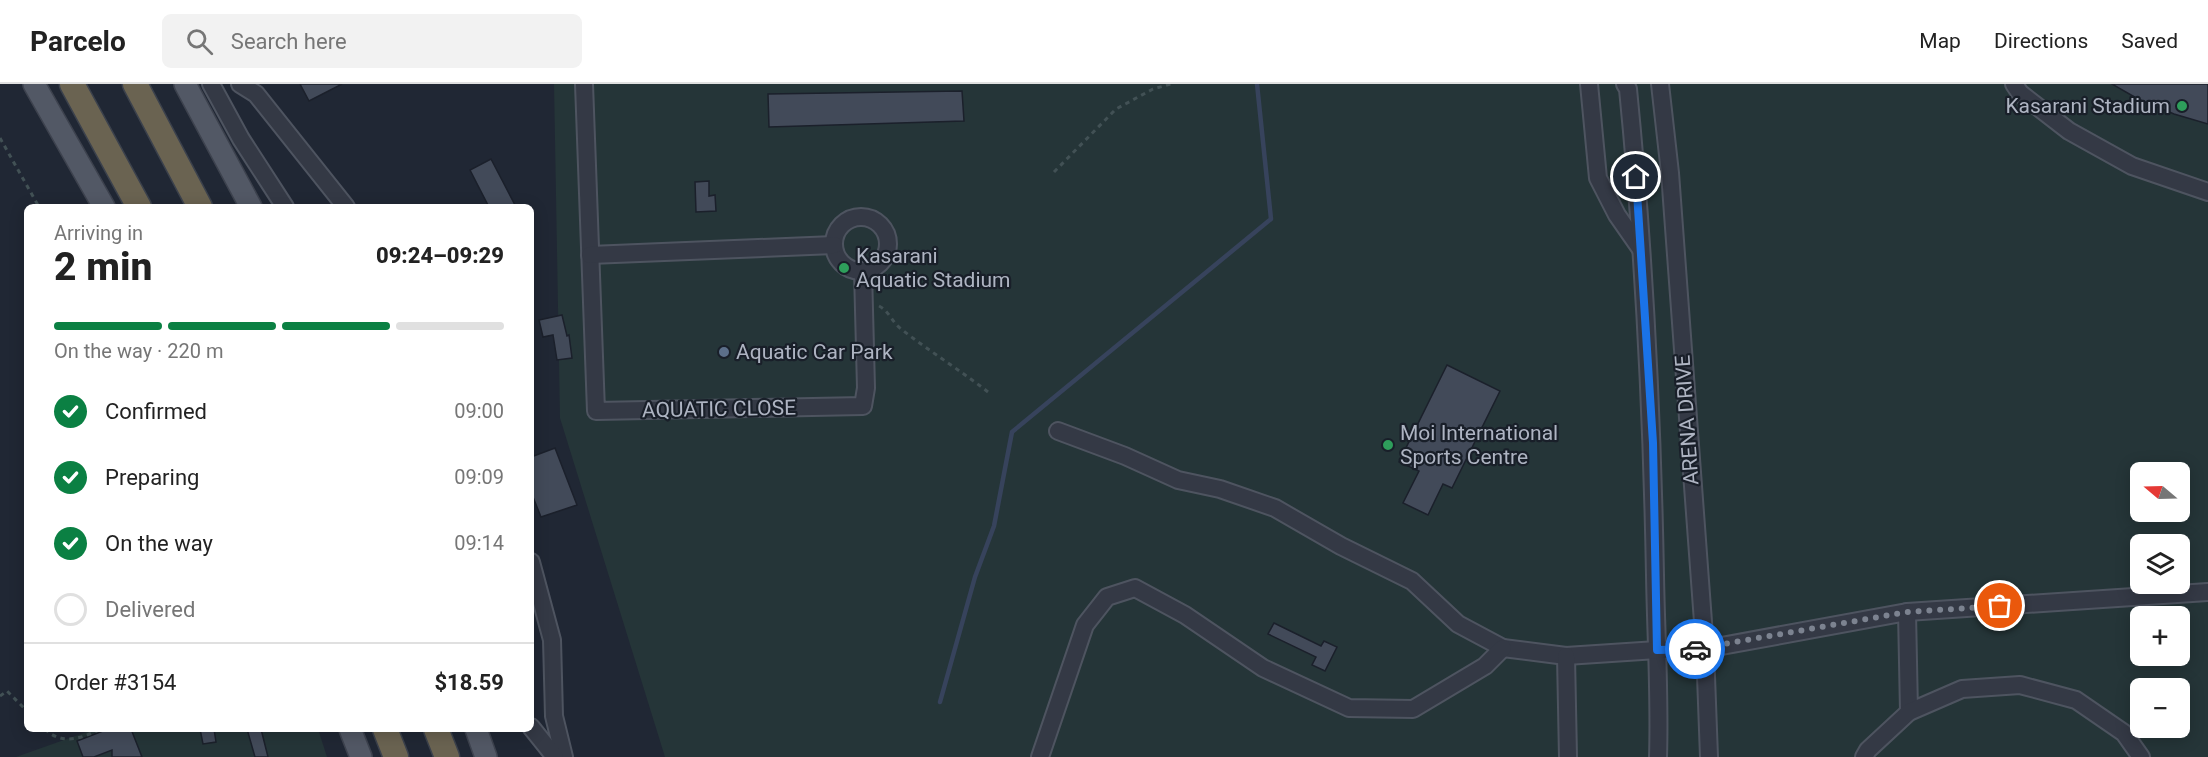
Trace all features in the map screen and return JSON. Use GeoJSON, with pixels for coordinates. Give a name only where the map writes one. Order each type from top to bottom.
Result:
{"type":"FeatureCollection","features":[{"type":"Feature","properties":{"kind":"highway"},"geometry":{"type":"LineString","coordinates":[[72,84],[137,204]]}},
{"type":"Feature","properties":{"kind":"highway"},"geometry":{"type":"LineString","coordinates":[[135,84],[198,204]]}},
{"type":"Feature","properties":{"kind":"highway"},"geometry":{"type":"LineString","coordinates":[[386,732],[396,757]]}},
{"type":"Feature","properties":{"kind":"highway"},"geometry":{"type":"LineString","coordinates":[[437,732],[447,757]]}},
{"type":"Feature","properties":{"kind":"main road"},"geometry":{"type":"LineString","coordinates":[[34,84],[102,204]]}},
{"type":"Feature","properties":{"kind":"main road"},"geometry":{"type":"LineString","coordinates":[[185,84],[249,204]]}},
{"type":"Feature","properties":{"kind":"main road"},"geometry":{"type":"LineString","coordinates":[[351,732],[361,757]]}},
{"type":"Feature","properties":{"kind":"main road"},"geometry":{"type":"LineString","coordinates":[[477,732],[486,757]]}},
{"type":"Feature","properties":{"kind":"street"},"geometry":{"type":"LineString","coordinates":[[211,84],[241,139],[283,204]]}},
{"type":"Feature","properties":{"kind":"street"},"geometry":{"type":"LineString","coordinates":[[240,84],[256,94],[344,204]]}},
{"type":"Feature","properties":{"kind":"street","name":"AQUATIC CLOSE"},"geometry":{"type":"LineString","coordinates":[[584,84],[596,411],[863,406],[866,388],[863,271]]}},
{"type":"Feature","properties":{"kind":"street"},"geometry":{"type":"LineString","coordinates":[[1589,84],[1598,178],[1617,215],[1640,248]]}},
{"type":"Feature","properties":{"kind":"street","name":"ARENA DRIVE"},"geometry":{"type":"LineString","coordinates":[[1625,84],[1628,89],[1634,153],[1653,443],[1658,757]]}},
{"type":"Feature","properties":{"kind":"street","name":"ARENA DRIVE"},"geometry":{"type":"LineString","coordinates":[[1660,84],[1670,173],[1705,649],[1709,757]]}},
{"type":"Feature","properties":{"kind":"street"},"geometry":{"type":"LineString","coordinates":[[2014,84],[2020,93],[2069,131],[2132,166],[2208,192]]}},
{"type":"Feature","properties":{"kind":"street"},"geometry":{"type":"LineString","coordinates":[[867,217],[882,227],[888,244],[882,261],[863,271],[849,269],[842,264],[837,257],[834,245],[836,232],[841,225],[849,219],[867,217]]}},
{"type":"Feature","properties":{"kind":"street"},"geometry":{"type":"LineString","coordinates":[[590,255],[834,245]]}},
{"type":"Feature","properties":{"kind":"street"},"geometry":{"type":"LineString","coordinates":[[1058,431],[1125,456],[1178,480],[1220,489],[1275,508],[1341,546],[1412,581],[1458,624],[1503,648],[1566,656],[1705,649],[1907,612],[2208,592]]}},
{"type":"Feature","properties":{"kind":"street"},"geometry":{"type":"LineString","coordinates":[[534,573],[552,640],[554,716],[564,757]]}},
{"type":"Feature","properties":{"kind":"street"},"geometry":{"type":"LineString","coordinates":[[1040,757],[1085,625],[1107,597],[1135,588],[1185,615],[1263,668],[1349,708],[1413,709],[1485,666],[1503,648]]}},
{"type":"Feature","properties":{"kind":"street"},"geometry":{"type":"LineString","coordinates":[[1907,612],[1909,712]]}},
{"type":"Feature","properties":{"kind":"street"},"geometry":{"type":"LineString","coordinates":[[1566,656],[1568,757]]}},
{"type":"Feature","properties":{"kind":"street"},"geometry":{"type":"LineString","coordinates":[[1864,757],[1868,750],[1909,712],[1962,689],[2020,685],[2076,700],[2124,733],[2141,757]]}},
{"type":"Feature","properties":{"kind":"street"},"geometry":{"type":"LineString","coordinates":[[534,730],[555,757]]}},
{"type":"Feature","properties":{"kind":"path"},"geometry":{"type":"LineString","coordinates":[[1054,172],[1116,109],[1153,89],[1172,84]]}},
{"type":"Feature","properties":{"kind":"path"},"geometry":{"type":"LineString","coordinates":[[0,138],[37,204]]}},
{"type":"Feature","properties":{"kind":"path"},"geometry":{"type":"LineString","coordinates":[[864,298],[886,309],[899,327],[988,392]]}},
{"type":"Feature","properties":{"kind":"path"},"geometry":{"type":"LineString","coordinates":[[0,696],[7,691],[24,708]]}},
{"type":"Feature","properties":{"kind":"path"},"geometry":{"type":"LineString","coordinates":[[48,732],[52,736],[79,740],[95,732]]}},
{"type":"Feature","properties":{"kind":"shaded area","name":"Moi International Sports Centre"},"geometry":{"type":"Polygon","coordinates":[[[554,84],[2208,84],[2208,757],[665,757],[560,418],[554,84]]]}},
{"type":"Feature","properties":{"kind":"shaded area"},"geometry":{"type":"Polygon","coordinates":[[[87,732],[319,732],[327,757],[16,757],[87,732]]]}},
{"type":"Feature","properties":{"kind":"building"},"geometry":{"type":"Polygon","coordinates":[[[300,84],[342,84],[309,101],[300,84]]]}},
{"type":"Feature","properties":{"kind":"building","name":"Kasarani Stadium"},"geometry":{"type":"Polygon","coordinates":[[[2112,84],[2208,84],[2208,124],[2174,114],[2138,99],[2112,84]]]}},
{"type":"Feature","properties":{"kind":"building"},"geometry":{"type":"Polygon","coordinates":[[[962,91],[964,121],[769,127],[768,94],[962,91]]]}},
{"type":"Feature","properties":{"kind":"building"},"geometry":{"type":"Polygon","coordinates":[[[491,159],[514,204],[487,204],[470,170],[491,159]]]}},
{"type":"Feature","properties":{"kind":"building"},"geometry":{"type":"Polygon","coordinates":[[[709,181],[709,196],[715,195],[716,211],[696,212],[695,182],[709,181]]]}},
{"type":"Feature","properties":{"kind":"building"},"geometry":{"type":"Polygon","coordinates":[[[562,315],[567,336],[569,335],[572,358],[557,360],[553,335],[543,337],[539,320],[562,315]]]}},
{"type":"Feature","properties":{"kind":"building"},"geometry":{"type":"Polygon","coordinates":[[[1447,365],[1500,391],[1452,488],[1443,484],[1428,515],[1403,503],[1419,471],[1399,462],[1447,365]]]}},
{"type":"Feature","properties":{"kind":"building"},"geometry":{"type":"Polygon","coordinates":[[[555,448],[577,505],[541,517],[534,500],[534,456],[555,448]]]}},
{"type":"Feature","properties":{"kind":"building"},"geometry":{"type":"Polygon","coordinates":[[[1274,623],[1321,646],[1324,641],[1337,647],[1325,671],[1312,665],[1316,657],[1268,634],[1274,623]]]}},
{"type":"Feature","properties":{"kind":"building"},"geometry":{"type":"Polygon","coordinates":[[[100,732],[132,732],[142,757],[112,757],[112,750],[94,757],[83,757],[77,741],[100,732]]]}},
{"type":"Feature","properties":{"kind":"building"},"geometry":{"type":"Polygon","coordinates":[[[201,732],[214,732],[216,742],[203,744],[201,732]]]}},
{"type":"Feature","properties":{"kind":"building"},"geometry":{"type":"Polygon","coordinates":[[[248,732],[262,732],[268,757],[255,757],[248,732]]]}},
{"type":"Feature","properties":{"kind":"waterway"},"geometry":{"type":"LineString","coordinates":[[940,702],[975,577],[994,526],[1012,432],[1271,219],[1257,84]]}},
{"type":"Feature","properties":{"kind":"way so far"},"geometry":{"type":"LineString","coordinates":[[1695,649],[1907,612],[2000,606]]}},
{"type":"Feature","properties":{"kind":"place","name":"Kasarani Stadium"},"geometry":{"type":"Point","coordinates":[2182,106]}},
{"type":"Feature","properties":{"kind":"place","name":"Kasarani Aquatic Stadium"},"geometry":{"type":"Point","coordinates":[844,268]}},
{"type":"Feature","properties":{"kind":"place","name":"Aquatic Car Park"},"geometry":{"type":"Point","coordinates":[724,352]}},
{"type":"Feature","properties":{"kind":"place","name":"Moi International Sports Centre"},"geometry":{"type":"Point","coordinates":[1388,445]}},
{"type":"Feature","properties":{"kind":"route"},"geometry":{"type":"LineString","coordinates":[[1636,177],[1653,443],[1657,650],[1695,649]]}}]}
